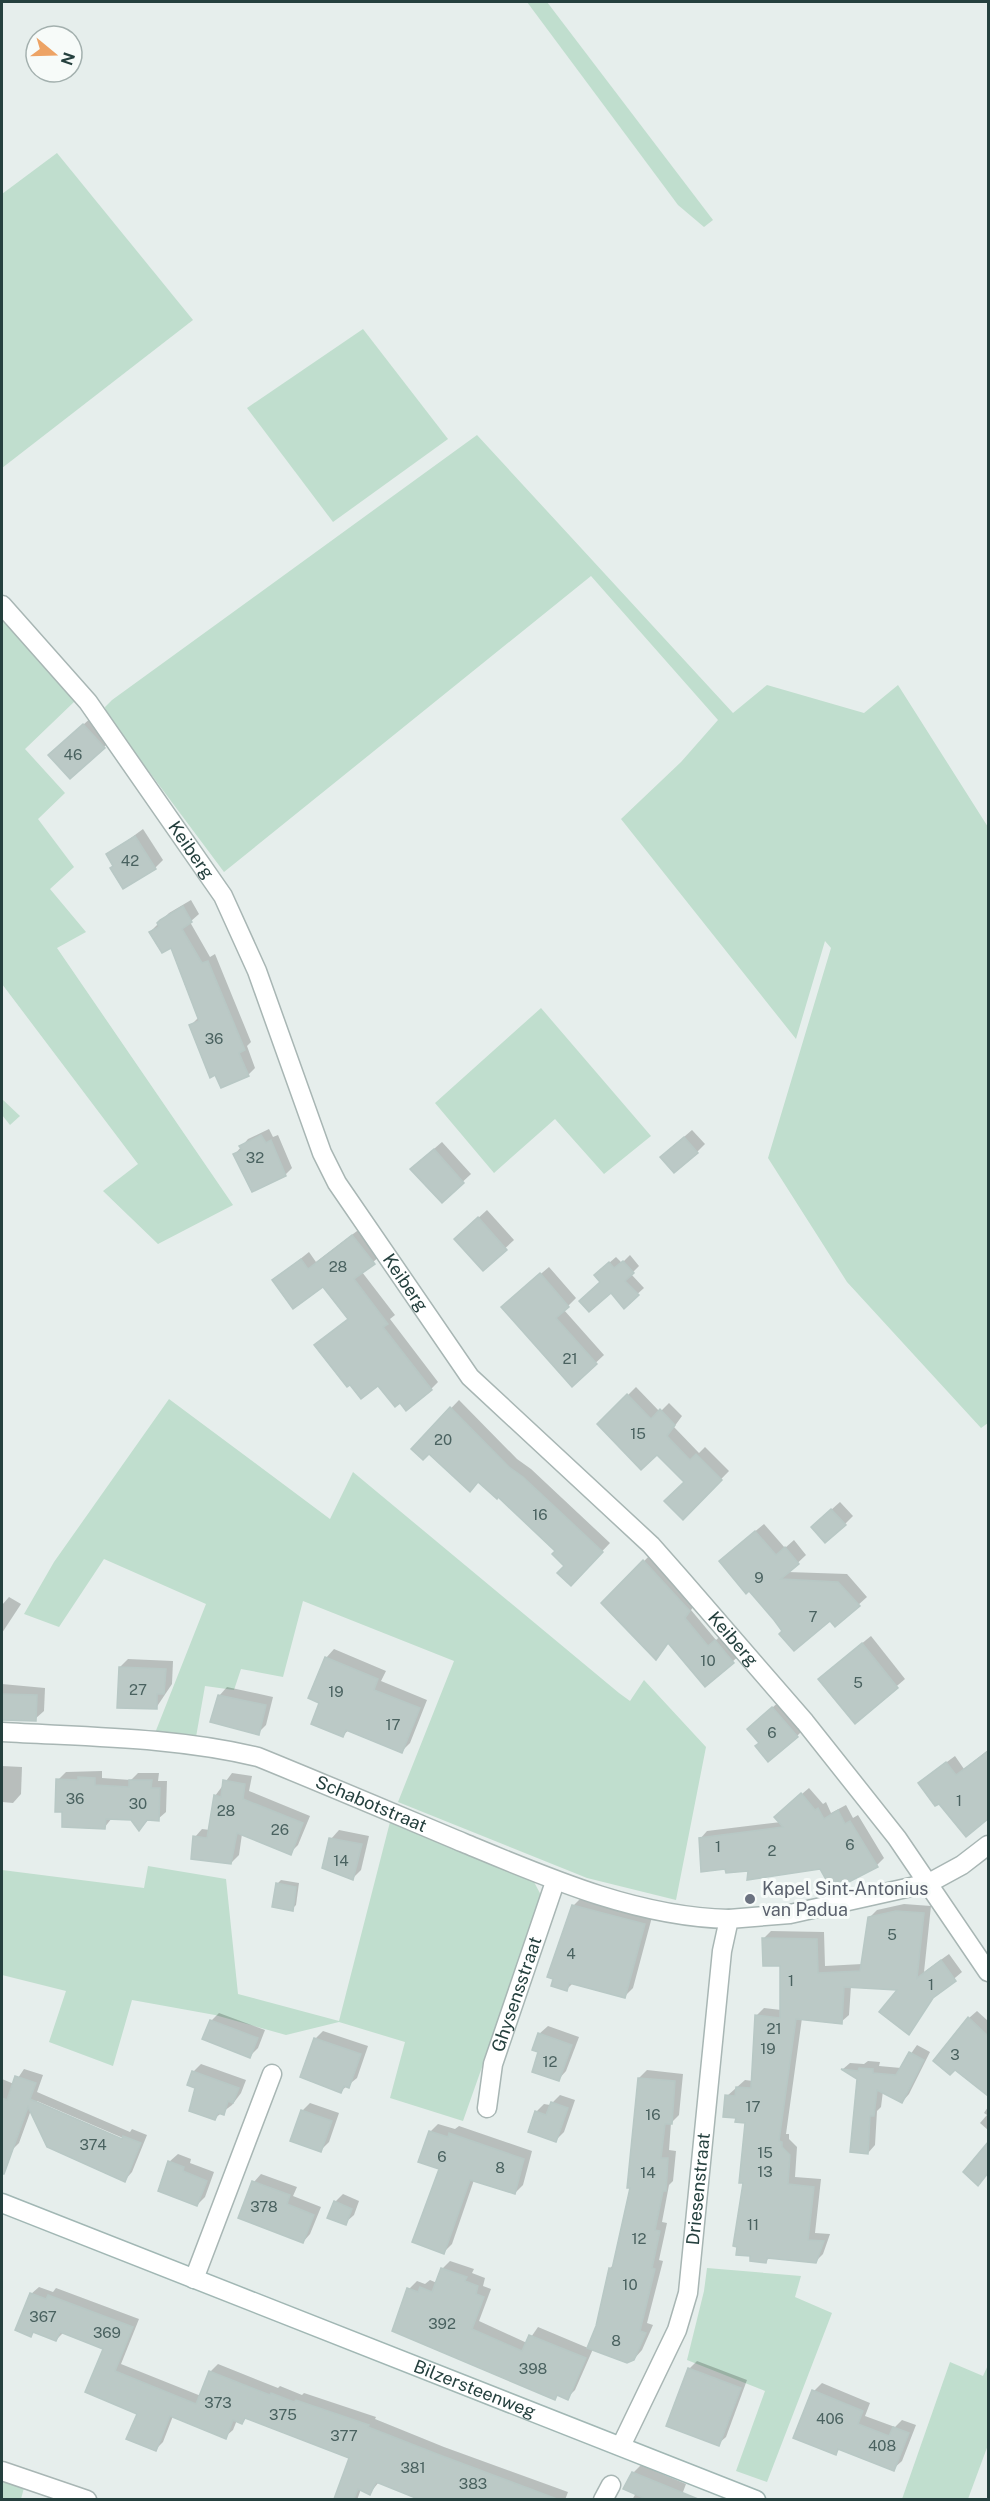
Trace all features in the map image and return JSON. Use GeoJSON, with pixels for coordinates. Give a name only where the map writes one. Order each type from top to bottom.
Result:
{"type":"FeatureCollection","features":[{"type":"Feature","properties":{"kind":"street","name":"Keiberg"},"geometry":{"type":"LineString","coordinates":[[2,604],[88,702],[223,896],[257,971],[322,1153],[337,1183],[470,1377],[651,1545],[805,1722],[929,1883],[988,1972]]}},
{"type":"Feature","properties":{"kind":"street","name":"Schabotstraat"},"geometry":{"type":"LineString","coordinates":[[2,1732],[167,1742],[225,1749],[258,1757],[555,1882],[630,1904],[707,1919],[790,1914],[929,1883],[962,1865],[988,1845]]}},
{"type":"Feature","properties":{"kind":"street","name":"Ghysensstraat"},"geometry":{"type":"LineString","coordinates":[[487,2108],[493,2064],[555,1882]]}},
{"type":"Feature","properties":{"kind":"street","name":"Driesenstraat"},"geometry":{"type":"LineString","coordinates":[[621,2446],[677,2330],[688,2293],[723,1951],[729,1919]]}},
{"type":"Feature","properties":{"kind":"street"},"geometry":{"type":"LineString","coordinates":[[194,2279],[272,2074]]}},
{"type":"Feature","properties":{"kind":"street","name":"Bilzersteenweg"},"geometry":{"type":"LineString","coordinates":[[2,2203],[756,2499]]}},
{"type":"Feature","properties":{"kind":"street"},"geometry":{"type":"LineString","coordinates":[[2,2471],[87,2499]]}},
{"type":"Feature","properties":{"kind":"green space"},"geometry":{"type":"Polygon","coordinates":[[[527,2],[547,2],[713,220],[704,227],[678,205],[527,2]]]}},
{"type":"Feature","properties":{"kind":"green space"},"geometry":{"type":"Polygon","coordinates":[[[57,153],[193,320],[2,468],[2,194],[57,153]]]}},
{"type":"Feature","properties":{"kind":"green space"},"geometry":{"type":"Polygon","coordinates":[[[363,329],[448,439],[333,522],[247,408],[363,329]]]}},
{"type":"Feature","properties":{"kind":"green space"},"geometry":{"type":"Polygon","coordinates":[[[477,435],[733,713],[767,685],[864,713],[898,685],[988,827],[988,1423],[981,1428],[847,1282],[768,1158],[831,948],[825,941],[796,1039],[621,819],[681,762],[718,720],[591,576],[224,872],[106,714],[105,707],[112,700],[477,435]]]}},
{"type":"Feature","properties":{"kind":"green space"},"geometry":{"type":"Polygon","coordinates":[[[2,616],[75,701],[25,749],[65,793],[38,819],[74,867],[50,889],[86,932],[57,948],[233,1205],[158,1244],[103,1191],[138,1164],[2,984],[2,616]]]}},
{"type":"Feature","properties":{"kind":"green space"},"geometry":{"type":"Polygon","coordinates":[[[541,1008],[651,1136],[604,1174],[555,1119],[494,1173],[435,1103],[541,1008]]]}},
{"type":"Feature","properties":{"kind":"green space"},"geometry":{"type":"Polygon","coordinates":[[[2,1099],[20,1116],[10,1125],[2,1115],[2,1099]]]}},
{"type":"Feature","properties":{"kind":"green space"},"geometry":{"type":"Polygon","coordinates":[[[169,1399],[330,1519],[353,1472],[630,1701],[644,1680],[706,1747],[676,1900],[587,1878],[398,1802],[454,1661],[303,1601],[283,1677],[241,1669],[234,1690],[205,1686],[196,1737],[155,1733],[206,1604],[104,1559],[59,1627],[24,1614],[54,1562],[169,1399]]]}},
{"type":"Feature","properties":{"kind":"green space"},"geometry":{"type":"Polygon","coordinates":[[[390,1822],[534,1882],[542,1897],[463,2121],[390,2098],[405,2042],[339,2022],[286,2035],[215,2015],[132,2000],[113,2066],[49,2042],[66,1991],[2,1975],[2,1870],[144,1888],[148,1866],[226,1879],[238,1994],[339,2021],[390,1822]]]}},
{"type":"Feature","properties":{"kind":"green space"},"geometry":{"type":"Polygon","coordinates":[[[707,2268],[801,2276],[795,2297],[832,2313],[767,2482],[736,2471],[765,2391],[687,2360],[704,2291],[707,2268]]]}},
{"type":"Feature","properties":{"kind":"green space"},"geometry":{"type":"Polygon","coordinates":[[[950,2362],[983,2376],[988,2365],[988,2445],[968,2499],[902,2499],[950,2362]]]}},
{"type":"Feature","properties":{"kind":"green space"},"geometry":{"type":"Polygon","coordinates":[[[2,2475],[25,2484],[21,2499],[2,2499],[2,2475]]]}},
{"type":"Feature","properties":{"kind":"building"},"geometry":{"type":"Polygon","coordinates":[[[83,724],[105,748],[70,779],[48,755],[83,724]]]}},
{"type":"Feature","properties":{"kind":"building"},"geometry":{"type":"Polygon","coordinates":[[[135,836],[156,869],[123,889],[110,868],[113,866],[106,854],[135,836]]]}},
{"type":"Feature","properties":{"kind":"building"},"geometry":{"type":"Polygon","coordinates":[[[183,906],[192,922],[182,929],[202,963],[208,961],[245,1050],[239,1053],[249,1076],[221,1088],[215,1075],[210,1078],[189,1025],[199,1021],[171,948],[162,953],[149,932],[159,927],[157,923],[160,920],[183,906]]]}},
{"type":"Feature","properties":{"kind":"building"},"geometry":{"type":"Polygon","coordinates":[[[261,1135],[266,1143],[271,1140],[286,1176],[252,1192],[233,1154],[242,1150],[239,1146],[261,1135]]]}},
{"type":"Feature","properties":{"kind":"building"},"geometry":{"type":"Polygon","coordinates":[[[684,1137],[698,1153],[674,1173],[660,1157],[684,1137]]]}},
{"type":"Feature","properties":{"kind":"building"},"geometry":{"type":"Polygon","coordinates":[[[434,1149],[464,1183],[442,1203],[410,1169],[434,1149]]]}},
{"type":"Feature","properties":{"kind":"building"},"geometry":{"type":"Polygon","coordinates":[[[478,1217],[507,1250],[483,1271],[454,1239],[478,1217]]]}},
{"type":"Feature","properties":{"kind":"building"},"geometry":{"type":"Polygon","coordinates":[[[352,1235],[375,1264],[354,1279],[388,1324],[383,1327],[432,1390],[406,1411],[400,1403],[395,1407],[378,1386],[361,1399],[350,1385],[347,1387],[314,1345],[348,1319],[323,1287],[293,1309],[272,1280],[301,1259],[308,1269],[352,1235]]]}},
{"type":"Feature","properties":{"kind":"building"},"geometry":{"type":"Polygon","coordinates":[[[623,1261],[634,1273],[625,1281],[639,1295],[624,1309],[611,1293],[589,1312],[579,1301],[600,1282],[594,1275],[609,1262],[614,1268],[623,1261]]]}},
{"type":"Feature","properties":{"kind":"building"},"geometry":{"type":"Polygon","coordinates":[[[540,1273],[569,1307],[556,1318],[597,1364],[572,1387],[501,1307],[540,1273]]]}},
{"type":"Feature","properties":{"kind":"building"},"geometry":{"type":"Polygon","coordinates":[[[627,1394],[651,1419],[660,1409],[675,1425],[667,1436],[690,1460],[696,1454],[722,1480],[683,1520],[664,1501],[684,1482],[657,1455],[641,1470],[597,1424],[627,1394]]]}},
{"type":"Feature","properties":{"kind":"building"},"geometry":{"type":"Polygon","coordinates":[[[450,1407],[509,1467],[523,1477],[603,1552],[571,1586],[557,1573],[564,1566],[552,1554],[555,1551],[498,1497],[497,1499],[478,1482],[470,1492],[429,1454],[423,1460],[411,1449],[450,1407]]]}},
{"type":"Feature","properties":{"kind":"building"},"geometry":{"type":"Polygon","coordinates":[[[831,1509],[846,1525],[825,1543],[811,1527],[831,1509]]]}},
{"type":"Feature","properties":{"kind":"building"},"geometry":{"type":"Polygon","coordinates":[[[755,1531],[776,1555],[785,1547],[799,1564],[781,1579],[838,1582],[860,1606],[835,1627],[830,1621],[794,1651],[779,1634],[782,1631],[774,1620],[749,1591],[746,1594],[719,1561],[755,1531]]]}},
{"type":"Feature","properties":{"kind":"building"},"geometry":{"type":"Polygon","coordinates":[[[643,1560],[690,1611],[685,1618],[708,1646],[715,1640],[734,1663],[705,1687],[668,1643],[656,1660],[601,1603],[643,1560]]]}},
{"type":"Feature","properties":{"kind":"building"},"geometry":{"type":"Polygon","coordinates":[[[862,1643],[898,1688],[855,1724],[818,1679],[862,1643]]]}},
{"type":"Feature","properties":{"kind":"building"},"geometry":{"type":"Polygon","coordinates":[[[325,1657],[378,1679],[374,1690],[420,1708],[402,1753],[346,1730],[343,1737],[311,1724],[319,1703],[308,1698],[325,1657]]]}},
{"type":"Feature","properties":{"kind":"building"},"geometry":{"type":"Polygon","coordinates":[[[119,1667],[166,1669],[164,1694],[157,1694],[157,1709],[117,1708],[119,1667]]]}},
{"type":"Feature","properties":{"kind":"building"},"geometry":{"type":"Polygon","coordinates":[[[2,1694],[37,1695],[36,1721],[2,1720],[2,1694]]]}},
{"type":"Feature","properties":{"kind":"building"},"geometry":{"type":"Polygon","coordinates":[[[218,1695],[266,1705],[259,1735],[210,1722],[218,1695]]]}},
{"type":"Feature","properties":{"kind":"building"},"geometry":{"type":"Polygon","coordinates":[[[772,1707],[798,1737],[768,1762],[755,1746],[759,1743],[747,1729],[772,1707]]]}},
{"type":"Feature","properties":{"kind":"building"},"geometry":{"type":"Polygon","coordinates":[[[988,1751],[988,1819],[966,1837],[939,1804],[935,1806],[918,1783],[946,1762],[956,1775],[988,1751]]]}},
{"type":"Feature","properties":{"kind":"building"},"geometry":{"type":"Polygon","coordinates":[[[78,1777],[95,1778],[95,1785],[129,1787],[129,1780],[152,1780],[151,1788],[160,1788],[159,1821],[147,1820],[139,1831],[131,1820],[106,1819],[105,1829],[62,1827],[62,1812],[55,1812],[56,1779],[78,1780],[78,1777]]]}},
{"type":"Feature","properties":{"kind":"building"},"geometry":{"type":"Polygon","coordinates":[[[223,1780],[245,1784],[243,1799],[303,1823],[291,1855],[237,1833],[231,1864],[191,1859],[193,1836],[207,1838],[214,1795],[221,1797],[223,1780]]]}},
{"type":"Feature","properties":{"kind":"building"},"geometry":{"type":"Polygon","coordinates":[[[801,1793],[815,1810],[818,1808],[824,1819],[838,1810],[845,1824],[850,1821],[878,1867],[841,1886],[838,1881],[829,1885],[820,1869],[747,1880],[748,1871],[726,1873],[725,1869],[701,1872],[699,1838],[783,1827],[774,1817],[801,1793]]]}},
{"type":"Feature","properties":{"kind":"building"},"geometry":{"type":"Polygon","coordinates":[[[329,1838],[362,1844],[353,1880],[322,1868],[329,1838]]]}},
{"type":"Feature","properties":{"kind":"building"},"geometry":{"type":"Polygon","coordinates":[[[276,1883],[296,1887],[293,1911],[272,1907],[276,1883]]]}},
{"type":"Feature","properties":{"kind":"building"},"geometry":{"type":"Polygon","coordinates":[[[572,1905],[645,1924],[625,1998],[569,1983],[567,1991],[551,1986],[553,1979],[547,1977],[572,1905]]]}},
{"type":"Feature","properties":{"kind":"building"},"geometry":{"type":"Polygon","coordinates":[[[896,1911],[924,1913],[917,1978],[941,1960],[956,1981],[933,1998],[909,2035],[879,2012],[897,1990],[844,1987],[842,2024],[796,2019],[779,2141],[790,2155],[788,2184],[814,2187],[808,2240],[824,2241],[816,2263],[767,2258],[766,2263],[750,2261],[750,2256],[736,2255],[737,2247],[733,2246],[743,2183],[739,2183],[745,2123],[735,2122],[736,2118],[723,2117],[725,2095],[735,2096],[736,2087],[751,2088],[755,2015],[780,2018],[780,1966],[763,1966],[762,1938],[817,1939],[818,1973],[860,1971],[868,1917],[896,1911]]]}},
{"type":"Feature","properties":{"kind":"building"},"geometry":{"type":"Polygon","coordinates":[[[968,2017],[988,2036],[988,2096],[955,2070],[950,2075],[933,2061],[968,2017]]]}},
{"type":"Feature","properties":{"kind":"building"},"geometry":{"type":"Polygon","coordinates":[[[210,2020],[258,2038],[250,2058],[202,2039],[210,2020]]]}},
{"type":"Feature","properties":{"kind":"building"},"geometry":{"type":"Polygon","coordinates":[[[538,2033],[572,2045],[559,2081],[532,2072],[538,2052],[532,2050],[538,2033]]]}},
{"type":"Feature","properties":{"kind":"building"},"geometry":{"type":"Polygon","coordinates":[[[314,2038],[361,2054],[349,2088],[344,2086],[341,2093],[300,2077],[314,2038]]]}},
{"type":"Feature","properties":{"kind":"building"},"geometry":{"type":"Polygon","coordinates":[[[909,2052],[924,2060],[902,2103],[877,2090],[874,2116],[870,2116],[868,2154],[850,2152],[857,2079],[841,2069],[858,2071],[859,2068],[873,2069],[873,2073],[896,2075],[909,2052]]]}},
{"type":"Feature","properties":{"kind":"building"},"geometry":{"type":"Polygon","coordinates":[[[192,2071],[239,2088],[233,2103],[228,2101],[224,2115],[218,2113],[215,2120],[189,2111],[195,2088],[187,2085],[192,2071]]]}},
{"type":"Feature","properties":{"kind":"building"},"geometry":{"type":"Polygon","coordinates":[[[15,2076],[36,2083],[30,2099],[122,2139],[123,2136],[141,2143],[125,2182],[47,2147],[28,2107],[4,2174],[2,2174],[2,2098],[7,2100],[15,2076]]]}},
{"type":"Feature","properties":{"kind":"building"},"geometry":{"type":"Polygon","coordinates":[[[638,2078],[675,2081],[672,2124],[665,2124],[661,2158],[668,2158],[666,2191],[663,2191],[655,2230],[660,2231],[652,2268],[655,2269],[640,2331],[646,2333],[634,2360],[627,2363],[587,2348],[596,2326],[609,2268],[612,2269],[630,2188],[627,2188],[638,2078]]]}},
{"type":"Feature","properties":{"kind":"building"},"geometry":{"type":"Polygon","coordinates":[[[551,2102],[568,2108],[556,2142],[528,2132],[535,2111],[546,2115],[551,2102]]]}},
{"type":"Feature","properties":{"kind":"building"},"geometry":{"type":"Polygon","coordinates":[[[301,2110],[332,2121],[321,2152],[290,2141],[301,2110]]]}},
{"type":"Feature","properties":{"kind":"building"},"geometry":{"type":"Polygon","coordinates":[[[429,2131],[448,2137],[449,2133],[524,2159],[515,2194],[470,2180],[444,2254],[412,2242],[439,2169],[418,2162],[429,2131]]]}},
{"type":"Feature","properties":{"kind":"building"},"geometry":{"type":"Polygon","coordinates":[[[988,2142],[988,2173],[978,2186],[963,2172],[988,2142]]]}},
{"type":"Feature","properties":{"kind":"building"},"geometry":{"type":"Polygon","coordinates":[[[168,2161],[184,2167],[183,2171],[207,2181],[197,2206],[158,2191],[168,2161]]]}},
{"type":"Feature","properties":{"kind":"building"},"geometry":{"type":"Polygon","coordinates":[[[252,2181],[290,2195],[287,2204],[314,2215],[303,2243],[238,2218],[252,2181]]]}},
{"type":"Feature","properties":{"kind":"building"},"geometry":{"type":"Polygon","coordinates":[[[334,2201],[352,2209],[346,2225],[327,2218],[334,2201]]]}},
{"type":"Feature","properties":{"kind":"building"},"geometry":{"type":"Polygon","coordinates":[[[441,2268],[467,2277],[465,2281],[478,2286],[476,2294],[484,2297],[472,2329],[522,2351],[529,2335],[586,2358],[568,2400],[557,2395],[555,2400],[392,2331],[407,2288],[418,2292],[420,2287],[432,2292],[441,2268]]]}},
{"type":"Feature","properties":{"kind":"building"},"geometry":{"type":"Polygon","coordinates":[[[30,2293],[46,2299],[48,2295],[133,2327],[115,2371],[196,2404],[209,2371],[270,2395],[271,2393],[294,2402],[296,2400],[369,2425],[368,2427],[557,2499],[418,2499],[376,2482],[370,2495],[358,2489],[354,2499],[334,2499],[349,2458],[245,2418],[242,2424],[233,2420],[226,2439],[170,2416],[156,2451],[126,2439],[137,2414],[85,2392],[103,2349],[60,2332],[56,2341],[33,2332],[31,2337],[15,2330],[30,2293]]]}},
{"type":"Feature","properties":{"kind":"building"},"geometry":{"type":"Polygon","coordinates":[[[688,2368],[741,2388],[719,2446],[666,2426],[688,2368]]]}},
{"type":"Feature","properties":{"kind":"building"},"geometry":{"type":"Polygon","coordinates":[[[812,2390],[863,2411],[858,2424],[889,2436],[893,2427],[909,2433],[894,2471],[838,2449],[836,2455],[793,2438],[812,2390]]]}},
{"type":"Feature","properties":{"kind":"building"},"geometry":{"type":"Polygon","coordinates":[[[632,2472],[698,2499],[646,2499],[623,2489],[632,2472]]]}},
{"type":"Feature","properties":{"kind":"place","name":"Kapel Sint-Antonius van Padua"},"geometry":{"type":"Point","coordinates":[750,1899]}}]}
